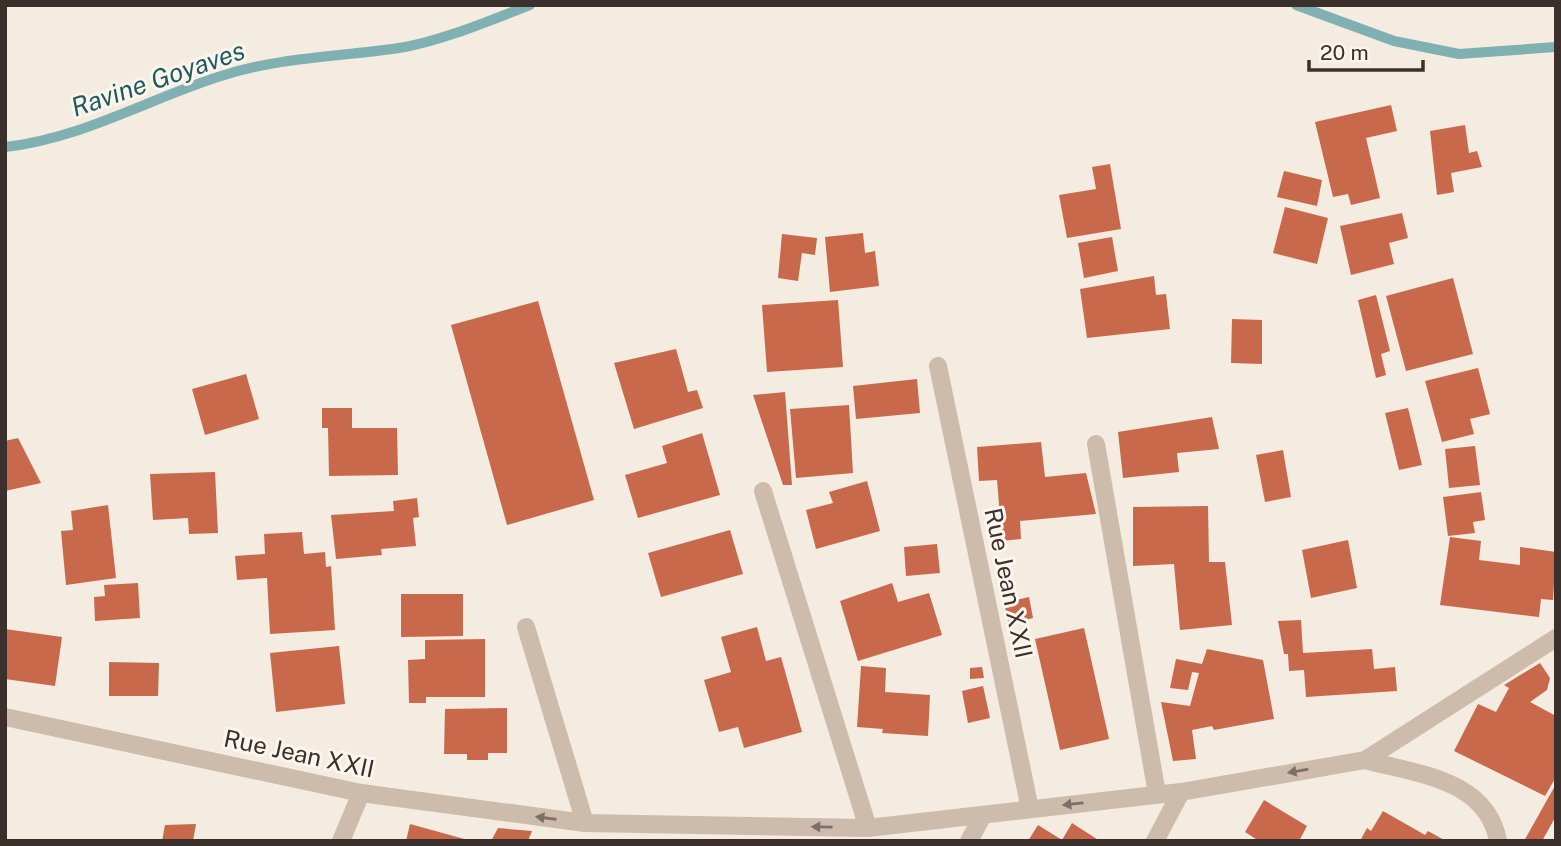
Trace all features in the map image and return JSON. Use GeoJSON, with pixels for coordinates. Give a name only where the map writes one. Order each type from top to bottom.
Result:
{"type":"FeatureCollection","features":[{"type":"Feature","properties":{"kind":"street","name":"Rue Jean XXII"},"geometry":{"type":"LineString","coordinates":[[938,366],[1030,809]]}},
{"type":"Feature","properties":{"kind":"street"},"geometry":{"type":"LineString","coordinates":[[1096,444],[1157,794]]}},
{"type":"Feature","properties":{"kind":"street"},"geometry":{"type":"LineString","coordinates":[[763,491],[868,828]]}},
{"type":"Feature","properties":{"kind":"street"},"geometry":{"type":"LineString","coordinates":[[526,627],[585,823]]}},
{"type":"Feature","properties":{"kind":"street","name":"Rue Jean XXII"},"geometry":{"type":"LineString","coordinates":[[5,717],[361,793],[585,823],[776,833],[868,828],[1181,792],[1365,760],[1556,638]]}},
{"type":"Feature","properties":{"kind":"street"},"geometry":{"type":"LineString","coordinates":[[1365,760],[1453,784],[1471,794],[1479,800],[1495,823],[1498,841]]}},
{"type":"Feature","properties":{"kind":"street"},"geometry":{"type":"LineString","coordinates":[[1155,841],[1181,792]]}},
{"type":"Feature","properties":{"kind":"street"},"geometry":{"type":"LineString","coordinates":[[341,841],[361,793]]}},
{"type":"Feature","properties":{"kind":"street"},"geometry":{"type":"LineString","coordinates":[[969,841],[983,815]]}},
{"type":"Feature","properties":{"kind":"building"},"geometry":{"type":"Polygon","coordinates":[[[1391,105],[1397,131],[1366,138],[1380,198],[1351,205],[1348,194],[1333,197],[1315,122],[1391,105]]]}},
{"type":"Feature","properties":{"kind":"building"},"geometry":{"type":"Polygon","coordinates":[[[1465,125],[1469,153],[1477,151],[1482,167],[1451,173],[1454,192],[1437,195],[1430,131],[1465,125]]]}},
{"type":"Feature","properties":{"kind":"building"},"geometry":{"type":"Polygon","coordinates":[[[1110,164],[1121,229],[1067,238],[1059,195],[1096,189],[1092,167],[1110,164]]]}},
{"type":"Feature","properties":{"kind":"building"},"geometry":{"type":"Polygon","coordinates":[[[1284,171],[1322,180],[1317,206],[1277,197],[1284,171]]]}},
{"type":"Feature","properties":{"kind":"building"},"geometry":{"type":"Polygon","coordinates":[[[1285,207],[1328,218],[1317,264],[1273,253],[1285,207]]]}},
{"type":"Feature","properties":{"kind":"building"},"geometry":{"type":"Polygon","coordinates":[[[1402,213],[1408,238],[1389,243],[1394,264],[1351,275],[1340,226],[1402,213]]]}},
{"type":"Feature","properties":{"kind":"building"},"geometry":{"type":"Polygon","coordinates":[[[863,233],[865,253],[875,251],[879,286],[830,292],[825,237],[863,233]]]}},
{"type":"Feature","properties":{"kind":"building"},"geometry":{"type":"Polygon","coordinates":[[[782,234],[817,238],[815,255],[802,253],[798,281],[778,278],[782,234]]]}},
{"type":"Feature","properties":{"kind":"building"},"geometry":{"type":"Polygon","coordinates":[[[1112,237],[1118,271],[1084,278],[1078,243],[1112,237]]]}},
{"type":"Feature","properties":{"kind":"building"},"geometry":{"type":"Polygon","coordinates":[[[1154,276],[1156,295],[1166,294],[1170,329],[1087,338],[1080,289],[1154,276]]]}},
{"type":"Feature","properties":{"kind":"building"},"geometry":{"type":"Polygon","coordinates":[[[1453,278],[1473,354],[1406,371],[1386,296],[1453,278]]]}},
{"type":"Feature","properties":{"kind":"building"},"geometry":{"type":"Polygon","coordinates":[[[1376,295],[1390,351],[1381,354],[1386,375],[1376,378],[1358,300],[1376,295]]]}},
{"type":"Feature","properties":{"kind":"building"},"geometry":{"type":"Polygon","coordinates":[[[838,300],[843,367],[767,372],[762,305],[838,300]]]}},
{"type":"Feature","properties":{"kind":"building"},"geometry":{"type":"Polygon","coordinates":[[[538,301],[594,500],[507,525],[451,325],[538,301]]]}},
{"type":"Feature","properties":{"kind":"building"},"geometry":{"type":"Polygon","coordinates":[[[1232,319],[1262,320],[1262,364],[1231,363],[1232,319]]]}},
{"type":"Feature","properties":{"kind":"building"},"geometry":{"type":"Polygon","coordinates":[[[676,349],[688,392],[697,390],[703,408],[634,429],[614,363],[676,349]]]}},
{"type":"Feature","properties":{"kind":"building"},"geometry":{"type":"Polygon","coordinates":[[[1478,368],[1490,414],[1470,419],[1474,434],[1442,442],[1425,381],[1478,368]]]}},
{"type":"Feature","properties":{"kind":"building"},"geometry":{"type":"Polygon","coordinates":[[[246,374],[259,419],[205,435],[192,389],[246,374]]]}},
{"type":"Feature","properties":{"kind":"building"},"geometry":{"type":"Polygon","coordinates":[[[917,379],[920,413],[856,419],[853,386],[917,379]]]}},
{"type":"Feature","properties":{"kind":"building"},"geometry":{"type":"Polygon","coordinates":[[[785,392],[792,485],[783,485],[753,395],[785,392]]]}},
{"type":"Feature","properties":{"kind":"building"},"geometry":{"type":"Polygon","coordinates":[[[849,405],[853,473],[796,478],[790,409],[849,405]]]}},
{"type":"Feature","properties":{"kind":"building"},"geometry":{"type":"Polygon","coordinates":[[[322,408],[352,408],[352,428],[397,428],[398,475],[329,476],[328,428],[322,428],[322,408]]]}},
{"type":"Feature","properties":{"kind":"building"},"geometry":{"type":"Polygon","coordinates":[[[1408,408],[1422,465],[1399,470],[1385,413],[1408,408]]]}},
{"type":"Feature","properties":{"kind":"building"},"geometry":{"type":"Polygon","coordinates":[[[1212,417],[1219,449],[1177,453],[1179,472],[1123,478],[1118,432],[1212,417]]]}},
{"type":"Feature","properties":{"kind":"building"},"geometry":{"type":"Polygon","coordinates":[[[702,433],[720,495],[638,518],[625,475],[667,463],[662,446],[702,433]]]}},
{"type":"Feature","properties":{"kind":"building"},"geometry":{"type":"Polygon","coordinates":[[[18,438],[41,483],[5,491],[5,441],[18,438]]]}},
{"type":"Feature","properties":{"kind":"building"},"geometry":{"type":"Polygon","coordinates":[[[1041,442],[1045,477],[1086,473],[1096,514],[1020,521],[1021,539],[1002,541],[997,480],[979,481],[977,447],[1041,442]]]}},
{"type":"Feature","properties":{"kind":"building"},"geometry":{"type":"Polygon","coordinates":[[[1475,446],[1480,485],[1449,488],[1445,449],[1475,446]]]}},
{"type":"Feature","properties":{"kind":"building"},"geometry":{"type":"Polygon","coordinates":[[[1283,450],[1291,497],[1265,502],[1256,455],[1283,450]]]}},
{"type":"Feature","properties":{"kind":"building"},"geometry":{"type":"Polygon","coordinates":[[[215,472],[218,533],[189,534],[188,518],[153,520],[150,474],[215,472]]]}},
{"type":"Feature","properties":{"kind":"building"},"geometry":{"type":"Polygon","coordinates":[[[867,481],[880,531],[816,549],[806,510],[833,503],[829,492],[867,481]]]}},
{"type":"Feature","properties":{"kind":"building"},"geometry":{"type":"Polygon","coordinates":[[[1481,492],[1485,520],[1473,522],[1475,533],[1448,536],[1443,497],[1481,492]]]}},
{"type":"Feature","properties":{"kind":"building"},"geometry":{"type":"Polygon","coordinates":[[[417,498],[419,517],[413,518],[416,546],[381,549],[382,555],[336,559],[331,515],[394,511],[393,501],[417,498]]]}},
{"type":"Feature","properties":{"kind":"building"},"geometry":{"type":"Polygon","coordinates":[[[108,505],[116,578],[66,585],[61,531],[73,530],[71,511],[108,505]]]}},
{"type":"Feature","properties":{"kind":"building"},"geometry":{"type":"Polygon","coordinates":[[[1208,506],[1209,562],[1225,562],[1232,625],[1180,630],[1174,564],[1133,566],[1133,507],[1208,506]]]}},
{"type":"Feature","properties":{"kind":"building"},"geometry":{"type":"Polygon","coordinates":[[[730,530],[743,574],[661,597],[648,553],[730,530]]]}},
{"type":"Feature","properties":{"kind":"building"},"geometry":{"type":"Polygon","coordinates":[[[302,532],[304,554],[325,552],[326,567],[331,566],[335,630],[270,634],[267,578],[237,580],[235,556],[265,554],[264,534],[302,532]]]}},
{"type":"Feature","properties":{"kind":"building"},"geometry":{"type":"Polygon","coordinates":[[[1450,537],[1481,541],[1479,560],[1520,565],[1520,547],[1556,552],[1553,600],[1541,599],[1539,617],[1440,605],[1450,537]]]}},
{"type":"Feature","properties":{"kind":"building"},"geometry":{"type":"Polygon","coordinates":[[[1348,540],[1357,588],[1311,598],[1302,550],[1348,540]]]}},
{"type":"Feature","properties":{"kind":"building"},"geometry":{"type":"Polygon","coordinates":[[[937,544],[940,573],[906,576],[904,547],[937,544]]]}},
{"type":"Feature","properties":{"kind":"building"},"geometry":{"type":"Polygon","coordinates":[[[138,583],[140,618],[95,621],[94,597],[105,596],[104,585],[138,583]]]}},
{"type":"Feature","properties":{"kind":"building"},"geometry":{"type":"Polygon","coordinates":[[[892,583],[898,602],[929,593],[942,635],[858,661],[840,601],[892,583]]]}},
{"type":"Feature","properties":{"kind":"building"},"geometry":{"type":"Polygon","coordinates":[[[401,594],[463,594],[463,636],[401,637],[401,594]]]}},
{"type":"Feature","properties":{"kind":"building"},"geometry":{"type":"Polygon","coordinates":[[[1029,597],[1033,618],[1009,624],[1004,603],[1029,597]]]}},
{"type":"Feature","properties":{"kind":"building"},"geometry":{"type":"Polygon","coordinates":[[[1301,620],[1303,653],[1372,649],[1374,669],[1395,667],[1397,691],[1306,697],[1304,670],[1289,671],[1288,654],[1284,654],[1278,621],[1301,620]]]}},
{"type":"Feature","properties":{"kind":"building"},"geometry":{"type":"Polygon","coordinates":[[[757,627],[766,661],[781,657],[802,732],[744,748],[738,727],[719,732],[704,680],[731,672],[721,637],[757,627]]]}},
{"type":"Feature","properties":{"kind":"building"},"geometry":{"type":"Polygon","coordinates":[[[1084,628],[1109,739],[1060,750],[1035,639],[1084,628]]]}},
{"type":"Feature","properties":{"kind":"building"},"geometry":{"type":"Polygon","coordinates":[[[5,629],[62,637],[55,686],[5,679],[5,629]]]}},
{"type":"Feature","properties":{"kind":"building"},"geometry":{"type":"Polygon","coordinates":[[[485,639],[485,697],[426,697],[426,703],[409,703],[408,660],[425,659],[425,640],[485,639]]]}},
{"type":"Feature","properties":{"kind":"building"},"geometry":{"type":"Polygon","coordinates":[[[339,646],[345,704],[276,712],[270,653],[339,646]]]}},
{"type":"Feature","properties":{"kind":"building"},"geometry":{"type":"Polygon","coordinates":[[[1207,649],[1263,660],[1274,719],[1214,730],[1212,726],[1192,730],[1196,759],[1173,761],[1161,702],[1190,706],[1199,673],[1192,672],[1188,690],[1170,688],[1176,659],[1202,664],[1207,649]]]}},
{"type":"Feature","properties":{"kind":"building"},"geometry":{"type":"Polygon","coordinates":[[[109,662],[159,663],[158,696],[109,696],[109,662]]]}},
{"type":"Feature","properties":{"kind":"building"},"geometry":{"type":"Polygon","coordinates":[[[1540,663],[1550,678],[1547,690],[1530,702],[1556,716],[1556,777],[1545,796],[1454,751],[1478,704],[1496,712],[1509,688],[1504,685],[1540,663]]]}},
{"type":"Feature","properties":{"kind":"building"},"geometry":{"type":"Polygon","coordinates":[[[861,666],[886,668],[885,692],[930,695],[928,736],[882,733],[883,729],[857,727],[861,666]]]}},
{"type":"Feature","properties":{"kind":"building"},"geometry":{"type":"Polygon","coordinates":[[[982,667],[984,678],[970,679],[970,668],[982,667]]]}},
{"type":"Feature","properties":{"kind":"building"},"geometry":{"type":"Polygon","coordinates":[[[983,686],[990,718],[968,723],[962,691],[983,686]]]}},
{"type":"Feature","properties":{"kind":"building"},"geometry":{"type":"Polygon","coordinates":[[[507,708],[507,753],[488,753],[488,760],[467,760],[467,754],[444,754],[445,709],[507,708]]]}},
{"type":"Feature","properties":{"kind":"building"},"geometry":{"type":"Polygon","coordinates":[[[1556,784],[1556,816],[1542,841],[1524,841],[1556,784]]]}},
{"type":"Feature","properties":{"kind":"building"},"geometry":{"type":"Polygon","coordinates":[[[1264,800],[1307,826],[1299,841],[1259,841],[1245,832],[1264,800]]]}},
{"type":"Feature","properties":{"kind":"building"},"geometry":{"type":"Polygon","coordinates":[[[1383,811],[1425,835],[1428,831],[1446,841],[1360,841],[1367,828],[1371,831],[1383,811]]]}},
{"type":"Feature","properties":{"kind":"building"},"geometry":{"type":"Polygon","coordinates":[[[1072,823],[1100,841],[1028,841],[1038,825],[1062,840],[1072,823]]]}},
{"type":"Feature","properties":{"kind":"building"},"geometry":{"type":"Polygon","coordinates":[[[196,824],[193,841],[162,841],[165,825],[196,824]]]}},
{"type":"Feature","properties":{"kind":"building"},"geometry":{"type":"Polygon","coordinates":[[[410,824],[468,840],[468,841],[406,841],[410,824]]]}},
{"type":"Feature","properties":{"kind":"building"},"geometry":{"type":"Polygon","coordinates":[[[498,828],[532,831],[528,841],[491,841],[498,828]]]}},
{"type":"Feature","properties":{"kind":"waterway","name":"Ravine Goyaves"},"geometry":{"type":"LineString","coordinates":[[5,147],[88,127],[194,85],[243,70],[287,61],[415,45],[465,30],[530,5]]}},
{"type":"Feature","properties":{"kind":"waterway","name":"Ravine Goyaves"},"geometry":{"type":"LineString","coordinates":[[1296,5],[1394,41],[1459,54],[1556,47]]}}]}
